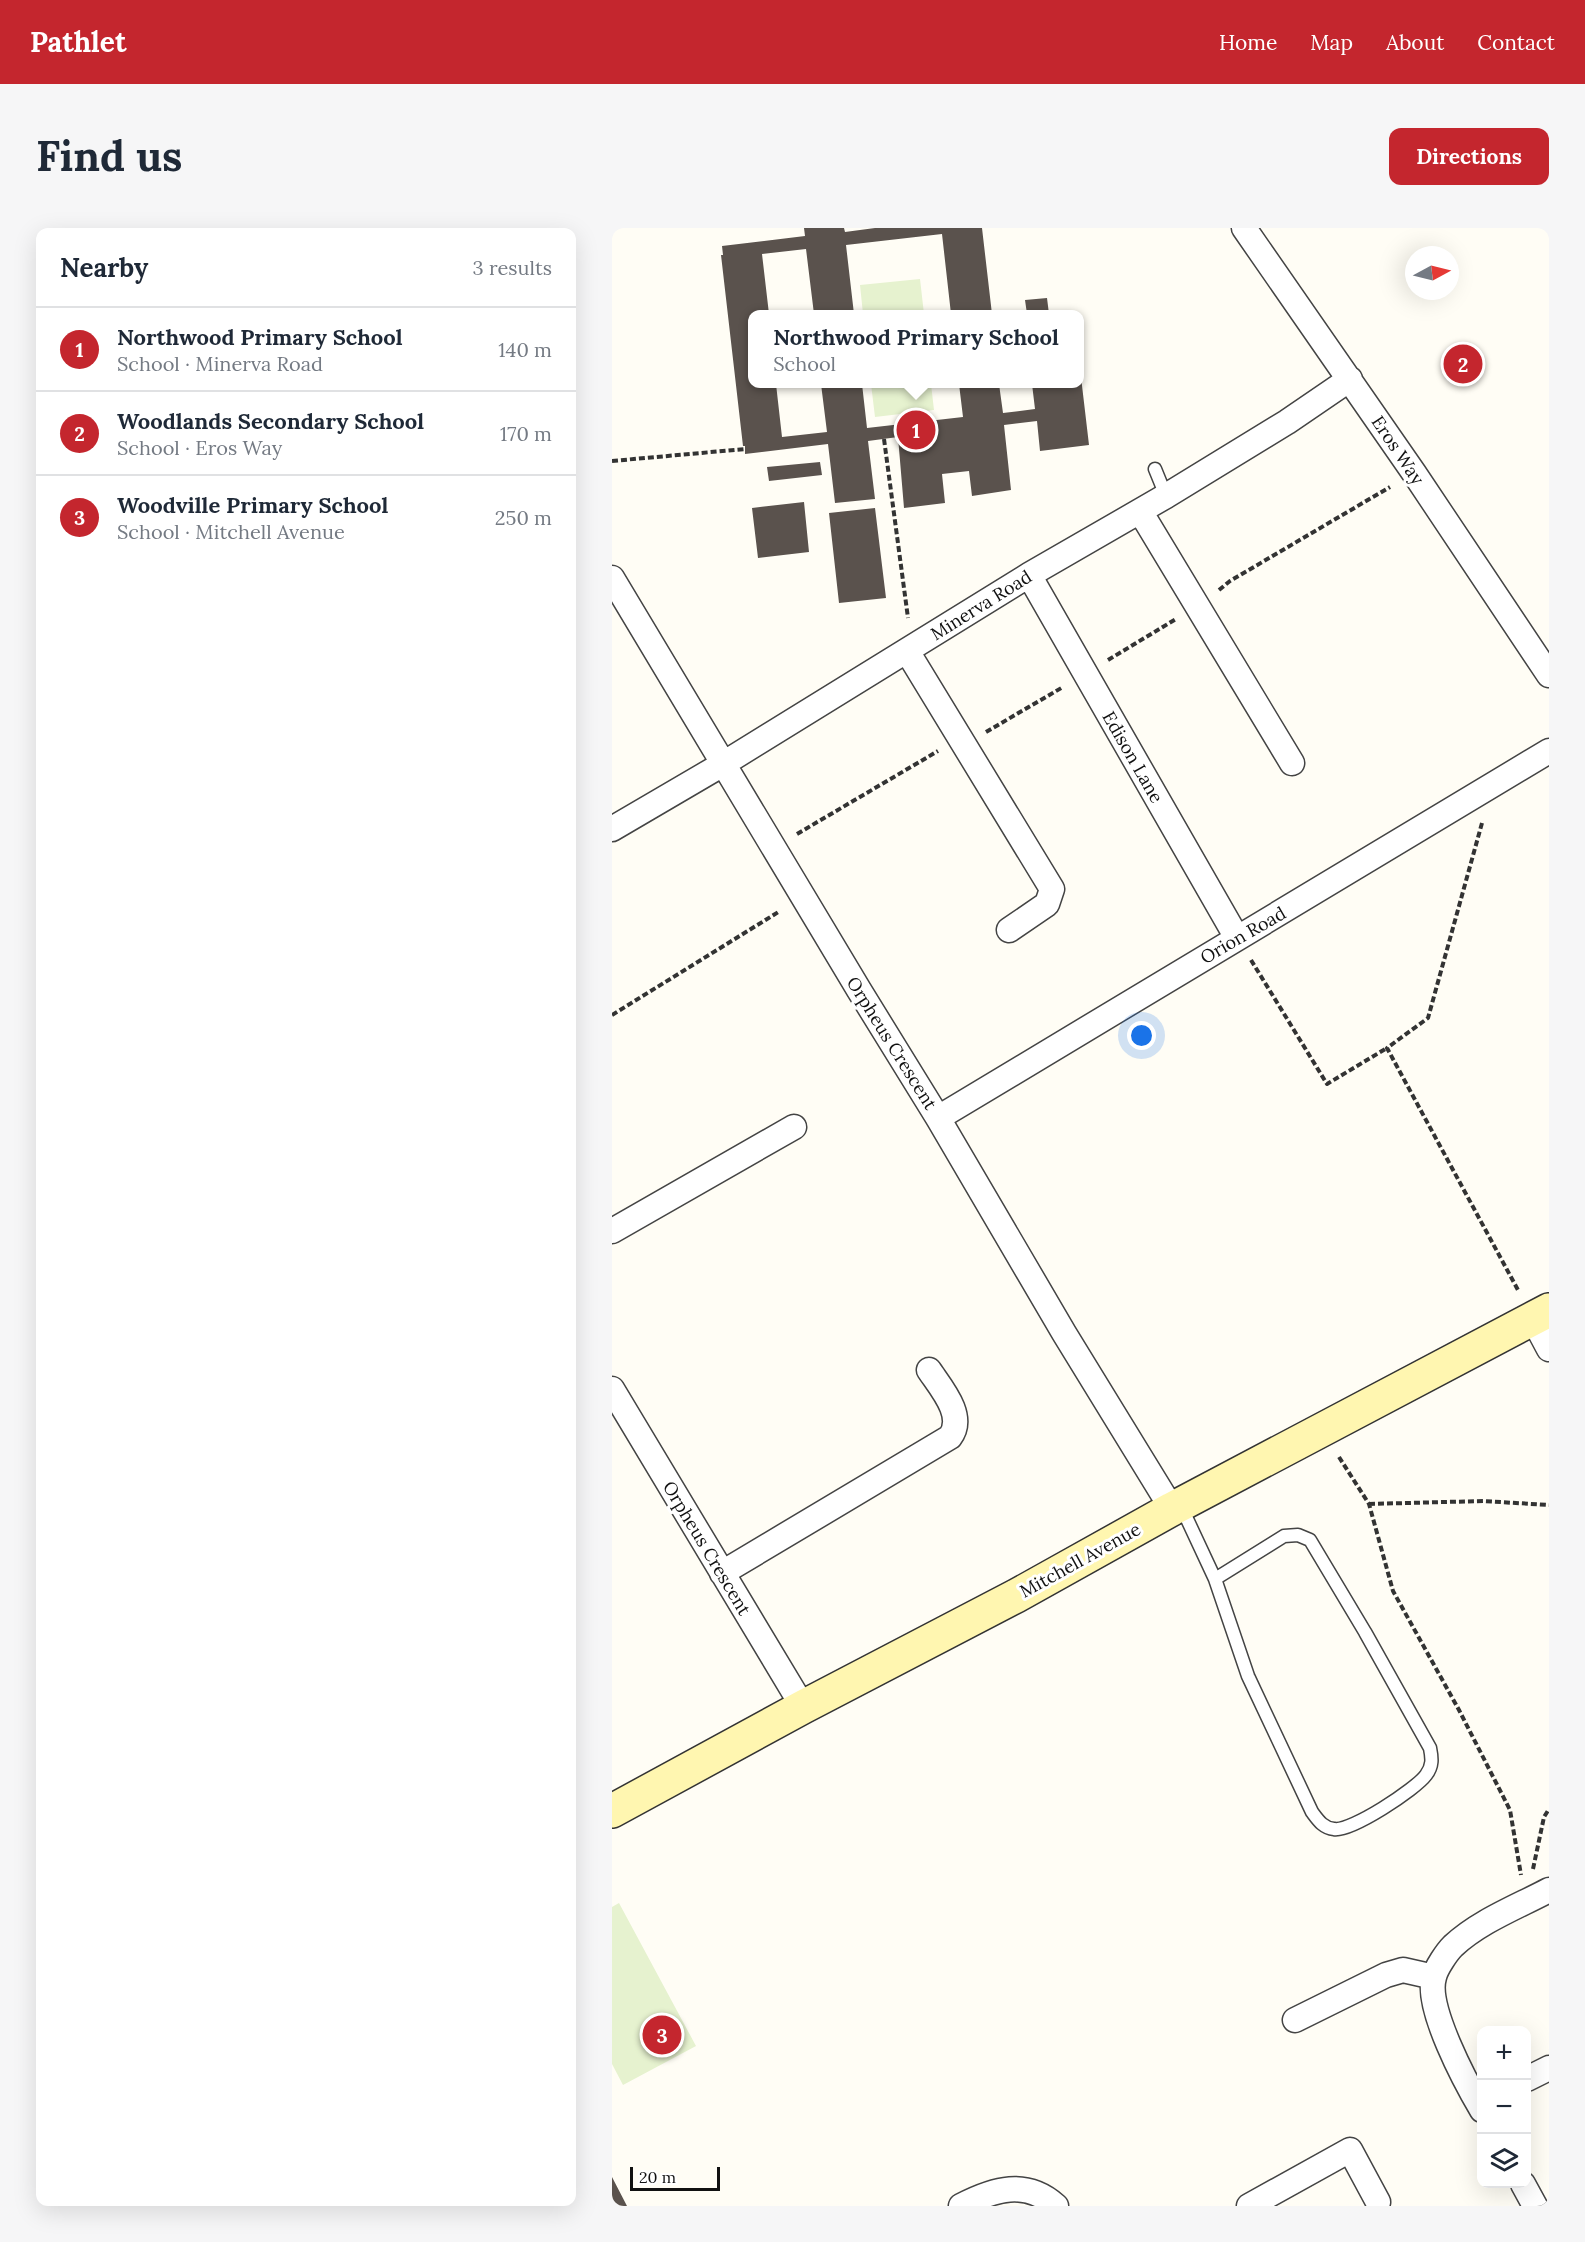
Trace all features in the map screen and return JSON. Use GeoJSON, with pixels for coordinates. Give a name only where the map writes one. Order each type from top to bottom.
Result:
{"type":"FeatureCollection","features":[{"type":"Feature","properties":{"kind":"street","name":"Eros Way"},"geometry":{"type":"LineString","coordinates":[[1244,228],[1350,379],[1549,675]]}},
{"type":"Feature","properties":{"kind":"street","name":"Minerva Road"},"geometry":{"type":"LineString","coordinates":[[612,829],[723,764],[1029,576],[1166,496],[1287,422],[1350,379]]}},
{"type":"Feature","properties":{"kind":"street"},"geometry":{"type":"LineString","coordinates":[[1140,511],[1292,763]]}},
{"type":"Feature","properties":{"kind":"street","name":"Edison Lane"},"geometry":{"type":"LineString","coordinates":[[1029,576],[1237,938]]}},
{"type":"Feature","properties":{"kind":"street","name":"Orpheus Crescent"},"geometry":{"type":"LineString","coordinates":[[612,578],[938,1118],[1064,1333],[1176,1507]]}},
{"type":"Feature","properties":{"kind":"street"},"geometry":{"type":"LineString","coordinates":[[915,646],[1052,889],[1047,904],[1009,930]]}},
{"type":"Feature","properties":{"kind":"street","name":"Orion Road"},"geometry":{"type":"LineString","coordinates":[[938,1118],[1549,751]]}},
{"type":"Feature","properties":{"kind":"street"},"geometry":{"type":"LineString","coordinates":[[612,1232],[794,1127]]}},
{"type":"Feature","properties":{"kind":"street"},"geometry":{"type":"LineString","coordinates":[[1534,1308],[1549,1349]]}},
{"type":"Feature","properties":{"kind":"street","name":"Mitchell Avenue"},"geometry":{"type":"LineString","coordinates":[[612,1811],[802,1707],[1017,1596],[1534,1308]]}},
{"type":"Feature","properties":{"kind":"street"},"geometry":{"type":"LineString","coordinates":[[722,1573],[950,1437],[955,1430],[955,1415],[929,1370]]}},
{"type":"Feature","properties":{"kind":"street","name":"Orpheus Crescent"},"geometry":{"type":"LineString","coordinates":[[612,1389],[802,1707]]}},
{"type":"Feature","properties":{"kind":"street"},"geometry":{"type":"LineString","coordinates":[[1477,2099],[1443,2032],[1433,1999],[1434,1977],[1451,1948],[1470,1933],[1549,1890]]}},
{"type":"Feature","properties":{"kind":"street"},"geometry":{"type":"LineString","coordinates":[[1295,2020],[1386,1975],[1403,1970],[1434,1977]]}},
{"type":"Feature","properties":{"kind":"street"},"geometry":{"type":"LineString","coordinates":[[1531,2077],[1549,2068]]}},
{"type":"Feature","properties":{"kind":"street"},"geometry":{"type":"LineString","coordinates":[[1249,2206],[1350,2150],[1378,2202]]}},
{"type":"Feature","properties":{"kind":"street"},"geometry":{"type":"LineString","coordinates":[[1525,2188],[1535,2206]]}},
{"type":"Feature","properties":{"kind":"street"},"geometry":{"type":"LineString","coordinates":[[962,2206],[987,2193],[1010,2189],[1031,2191],[1049,2199],[1056,2206]]}},
{"type":"Feature","properties":{"kind":"lane"},"geometry":{"type":"LineString","coordinates":[[1155,468],[1166,496]]}},
{"type":"Feature","properties":{"kind":"lane"},"geometry":{"type":"LineString","coordinates":[[1176,1507],[1215,1579],[1248,1676],[1312,1812],[1321,1824],[1340,1830],[1351,1826],[1383,1809],[1425,1777],[1431,1765],[1431,1748],[1310,1540],[1298,1535],[1284,1536],[1215,1579]]}},
{"type":"Feature","properties":{"kind":"path"},"geometry":{"type":"LineString","coordinates":[[884,439],[906,615],[915,646]]}},
{"type":"Feature","properties":{"kind":"path"},"geometry":{"type":"LineString","coordinates":[[612,461],[746,449]]}},
{"type":"Feature","properties":{"kind":"path"},"geometry":{"type":"LineString","coordinates":[[1237,938],[1327,1084],[1386,1048],[1428,1018],[1482,823],[1472,797]]}},
{"type":"Feature","properties":{"kind":"path"},"geometry":{"type":"LineString","coordinates":[[612,1015],[803,897]]}},
{"type":"Feature","properties":{"kind":"path"},"geometry":{"type":"LineString","coordinates":[[1386,1048],[1534,1308]]}},
{"type":"Feature","properties":{"kind":"path"},"geometry":{"type":"LineString","coordinates":[[1338,1456],[1369,1504],[1393,1591],[1459,1710],[1510,1810],[1526,1902]]}},
{"type":"Feature","properties":{"kind":"path"},"geometry":{"type":"LineString","coordinates":[[1369,1504],[1483,1501],[1549,1505]]}},
{"type":"Feature","properties":{"kind":"path"},"geometry":{"type":"LineString","coordinates":[[1526,1902],[1544,1817],[1549,1809]]}},
{"type":"Feature","properties":{"kind":"green space"},"geometry":{"type":"Polygon","coordinates":[[[920,279],[924,310],[863,310],[860,285],[920,279]]]}},
{"type":"Feature","properties":{"kind":"green space"},"geometry":{"type":"Polygon","coordinates":[[[871,388],[931,388],[934,410],[875,417],[871,388]]]}},
{"type":"Feature","properties":{"kind":"green space"},"geometry":{"type":"Polygon","coordinates":[[[619,1903],[696,2046],[623,2085],[612,2064],[612,1907],[619,1903]]]}},
{"type":"Feature","properties":{"kind":"building"},"geometry":{"type":"Polygon","coordinates":[[[804,228],[844,228],[845,232],[875,228],[982,228],[992,310],[951,310],[942,234],[846,245],[854,310],[814,310],[806,249],[762,254],[769,310],[748,310],[748,388],[776,388],[782,437],[827,432],[822,388],[862,388],[867,428],[963,417],[959,388],[1000,388],[1003,413],[1035,409],[1032,388],[1082,388],[1089,445],[1040,451],[1037,421],[1004,425],[1011,490],[972,496],[969,471],[942,474],[945,503],[904,508],[898,437],[868,441],[875,499],[835,503],[828,444],[745,454],[721,255],[723,255],[722,246],[805,236],[804,228]]]}},
{"type":"Feature","properties":{"kind":"building"},"geometry":{"type":"Polygon","coordinates":[[[1047,298],[1048,310],[1026,310],[1025,300],[1047,298]]]}},
{"type":"Feature","properties":{"kind":"building"},"geometry":{"type":"Polygon","coordinates":[[[820,462],[822,475],[769,481],[767,467],[820,462]]]}},
{"type":"Feature","properties":{"kind":"building"},"geometry":{"type":"Polygon","coordinates":[[[804,502],[809,552],[758,558],[752,508],[804,502]]]}},
{"type":"Feature","properties":{"kind":"building"},"geometry":{"type":"Polygon","coordinates":[[[875,508],[886,598],[839,603],[829,513],[875,508]]]}},
{"type":"Feature","properties":{"kind":"building"},"geometry":{"type":"Polygon","coordinates":[[[612,2177],[627,2206],[612,2206],[612,2177]]]}},
{"type":"Feature","properties":{"kind":"place","name":"Woodlands Secondary School"},"geometry":{"type":"Point","coordinates":[1463,364]}},
{"type":"Feature","properties":{"kind":"place","name":"Northwood Primary School"},"geometry":{"type":"Point","coordinates":[916,430]}},
{"type":"Feature","properties":{"kind":"place","name":"Woodville Primary School"},"geometry":{"type":"Point","coordinates":[662,2035]}}]}
